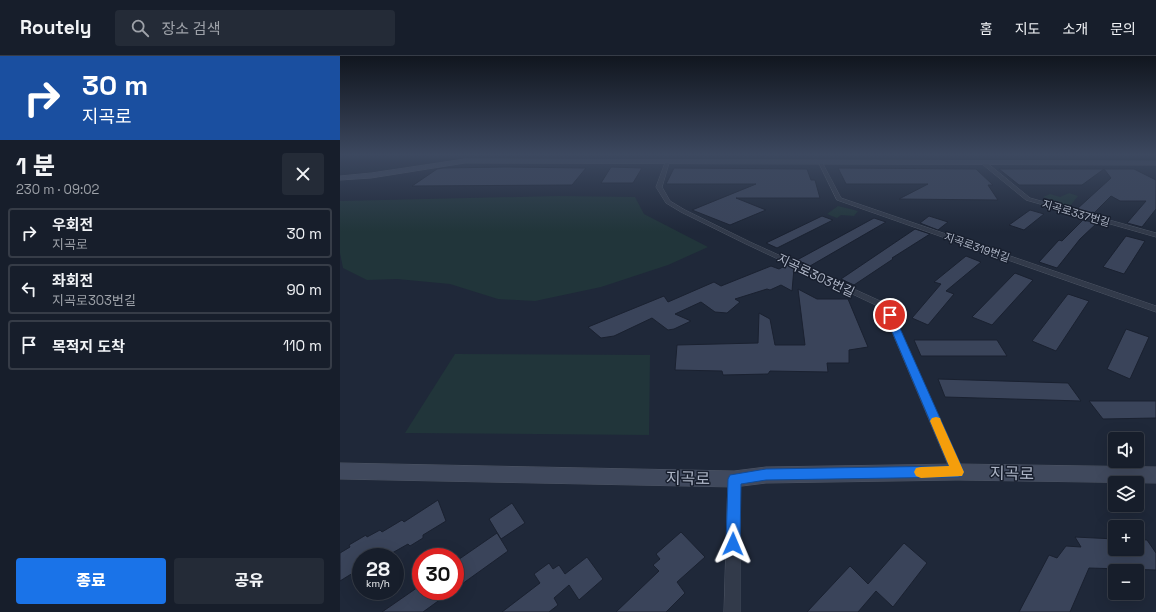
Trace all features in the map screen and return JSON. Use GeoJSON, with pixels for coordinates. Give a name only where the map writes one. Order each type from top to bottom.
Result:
{"type":"FeatureCollection","features":[{"type":"Feature","properties":{"kind":"main road","name":"지곡로"},"geometry":{"type":"LineString","coordinates":[[340,471],[734,479],[766,475],[958,472],[1154,477]]}},
{"type":"Feature","properties":{"kind":"street","name":"지곡로303번길"},"geometry":{"type":"LineString","coordinates":[[661,180],[659,187],[668,202],[748,243],[886,307],[958,472]]}},
{"type":"Feature","properties":{"kind":"street","name":"지곡로319번길"},"geometry":{"type":"LineString","coordinates":[[829,180],[839,199],[1156,309]]}},
{"type":"Feature","properties":{"kind":"street","name":"지곡로337번길"},"geometry":{"type":"LineString","coordinates":[[1005,180],[1028,199],[1156,235]]}},
{"type":"Feature","properties":{"kind":"street"},"geometry":{"type":"LineString","coordinates":[[732,612],[734,479]]}},
{"type":"Feature","properties":{"kind":"green space"},"geometry":{"type":"Polygon","coordinates":[[[1069,193],[1078,196],[1070,206],[1057,203],[1059,202],[1043,197],[1050,194],[1060,197],[1069,193]]]}},
{"type":"Feature","properties":{"kind":"green space"},"geometry":{"type":"Polygon","coordinates":[[[559,196],[635,197],[644,214],[708,247],[668,265],[601,287],[535,301],[498,299],[450,284],[397,279],[367,280],[343,268],[340,253],[340,201],[559,196]]]}},
{"type":"Feature","properties":{"kind":"green space"},"geometry":{"type":"Polygon","coordinates":[[[838,206],[858,211],[854,216],[841,215],[837,218],[827,214],[838,206]]]}},
{"type":"Feature","properties":{"kind":"green space"},"geometry":{"type":"Polygon","coordinates":[[[455,354],[650,355],[649,435],[405,433],[455,354]]]}},
{"type":"Feature","properties":{"kind":"building"},"geometry":{"type":"Polygon","coordinates":[[[421,180],[576,180],[572,185],[412,186],[421,180]]]}},
{"type":"Feature","properties":{"kind":"building"},"geometry":{"type":"Polygon","coordinates":[[[603,180],[635,180],[633,183],[601,183],[603,180]]]}},
{"type":"Feature","properties":{"kind":"building"},"geometry":{"type":"Polygon","coordinates":[[[668,180],[815,180],[820,198],[736,198],[766,210],[730,225],[692,210],[756,184],[666,184],[668,180]]]}},
{"type":"Feature","properties":{"kind":"building"},"geometry":{"type":"Polygon","coordinates":[[[844,180],[988,180],[993,185],[988,185],[998,200],[899,199],[928,184],[846,184],[844,180]]]}},
{"type":"Feature","properties":{"kind":"building"},"geometry":{"type":"Polygon","coordinates":[[[1013,180],[1089,180],[1082,185],[1019,185],[1013,180]]]}},
{"type":"Feature","properties":{"kind":"building"},"geometry":{"type":"Polygon","coordinates":[[[1109,180],[1156,180],[1156,209],[1142,227],[1127,223],[1146,201],[1120,201],[1111,196],[1093,214],[1077,209],[1109,180]]]}},
{"type":"Feature","properties":{"kind":"building"},"geometry":{"type":"Polygon","coordinates":[[[1030,210],[1044,214],[1024,230],[1009,225],[1030,210]]]}},
{"type":"Feature","properties":{"kind":"building"},"geometry":{"type":"Polygon","coordinates":[[[822,216],[833,220],[777,248],[766,243],[822,216]]]}},
{"type":"Feature","properties":{"kind":"building"},"geometry":{"type":"Polygon","coordinates":[[[929,216],[948,222],[938,230],[920,223],[929,216]]]}},
{"type":"Feature","properties":{"kind":"building"},"geometry":{"type":"Polygon","coordinates":[[[874,218],[886,222],[810,266],[797,260],[874,218]]]}},
{"type":"Feature","properties":{"kind":"building"},"geometry":{"type":"Polygon","coordinates":[[[1083,220],[1097,223],[1080,239],[1057,268],[1039,262],[1059,240],[1062,241],[1083,220]]]}},
{"type":"Feature","properties":{"kind":"building"},"geometry":{"type":"Polygon","coordinates":[[[915,229],[930,234],[892,258],[893,259],[854,285],[841,279],[915,229]]]}},
{"type":"Feature","properties":{"kind":"building"},"geometry":{"type":"Polygon","coordinates":[[[1126,236],[1145,241],[1124,274],[1103,267],[1126,236]]]}},
{"type":"Feature","properties":{"kind":"building"},"geometry":{"type":"Polygon","coordinates":[[[966,256],[981,262],[946,291],[954,294],[928,325],[912,318],[941,284],[934,282],[966,256]]]}},
{"type":"Feature","properties":{"kind":"building"},"geometry":{"type":"Polygon","coordinates":[[[787,265],[794,268],[792,291],[781,285],[770,290],[767,289],[735,299],[740,302],[727,313],[715,312],[701,302],[675,314],[691,321],[674,329],[668,330],[652,318],[614,336],[601,338],[588,327],[664,296],[668,302],[714,282],[721,286],[771,266],[779,269],[787,265]]]}},
{"type":"Feature","properties":{"kind":"building"},"geometry":{"type":"Polygon","coordinates":[[[1015,273],[1033,280],[992,325],[972,317],[1015,273]]]}},
{"type":"Feature","properties":{"kind":"building"},"geometry":{"type":"Polygon","coordinates":[[[798,289],[817,299],[848,299],[868,347],[849,350],[849,363],[827,363],[828,372],[770,371],[768,374],[723,375],[722,371],[675,370],[677,345],[758,343],[759,313],[770,319],[775,345],[805,345],[798,289]]]}},
{"type":"Feature","properties":{"kind":"building"},"geometry":{"type":"Polygon","coordinates":[[[1068,294],[1089,301],[1056,351],[1032,341],[1068,294]]]}},
{"type":"Feature","properties":{"kind":"building"},"geometry":{"type":"Polygon","coordinates":[[[1126,329],[1149,337],[1130,379],[1107,369],[1126,329]]]}},
{"type":"Feature","properties":{"kind":"building"},"geometry":{"type":"Polygon","coordinates":[[[914,340],[997,340],[1007,356],[921,356],[914,340]]]}},
{"type":"Feature","properties":{"kind":"building"},"geometry":{"type":"Polygon","coordinates":[[[938,379],[1068,383],[1081,401],[945,397],[938,379]]]}},
{"type":"Feature","properties":{"kind":"building"},"geometry":{"type":"Polygon","coordinates":[[[1089,401],[1156,401],[1156,418],[1103,419],[1089,401]]]}},
{"type":"Feature","properties":{"kind":"building"},"geometry":{"type":"Polygon","coordinates":[[[438,500],[446,521],[423,535],[423,538],[410,546],[408,544],[401,548],[352,548],[352,574],[340,581],[340,553],[350,547],[349,545],[366,535],[367,537],[380,530],[382,532],[402,520],[404,522],[438,500]]]}},
{"type":"Feature","properties":{"kind":"building"},"geometry":{"type":"Polygon","coordinates":[[[512,503],[525,523],[501,539],[489,519],[512,503]]]}},
{"type":"Feature","properties":{"kind":"building"},"geometry":{"type":"Polygon","coordinates":[[[681,532],[705,557],[677,582],[685,593],[666,612],[616,612],[659,571],[653,565],[660,559],[656,554],[681,532]]]}},
{"type":"Feature","properties":{"kind":"building"},"geometry":{"type":"Polygon","coordinates":[[[497,533],[508,551],[464,583],[464,556],[497,533]]]}},
{"type":"Feature","properties":{"kind":"building"},"geometry":{"type":"Polygon","coordinates":[[[1075,537],[1108,539],[1108,556],[1144,556],[1144,540],[1147,540],[1156,553],[1156,570],[1144,570],[1144,564],[1108,564],[1108,569],[1089,568],[1070,612],[1019,612],[1049,555],[1057,558],[1066,546],[1081,547],[1075,537]]]}},
{"type":"Feature","properties":{"kind":"building"},"geometry":{"type":"Polygon","coordinates":[[[904,543],[927,563],[893,607],[876,591],[858,612],[807,612],[850,566],[868,584],[904,543]]]}},
{"type":"Feature","properties":{"kind":"building"},"geometry":{"type":"Polygon","coordinates":[[[587,557],[603,579],[579,600],[569,585],[554,598],[558,605],[549,612],[502,612],[540,583],[534,574],[549,563],[553,569],[559,565],[565,574],[587,557]]]}},
{"type":"Feature","properties":{"kind":"building"},"geometry":{"type":"Polygon","coordinates":[[[412,591],[412,600],[440,600],[423,612],[382,612],[399,600],[404,600],[404,597],[412,591]]]}},
{"type":"Feature","properties":{"kind":"slow traffic"},"geometry":{"type":"LineString","coordinates":[[921,472],[958,472],[936,421]]}},
{"type":"Feature","properties":{"kind":"route"},"geometry":{"type":"LineString","coordinates":[[733,544],[734,479],[766,475],[958,472],[890,315]]}}]}
